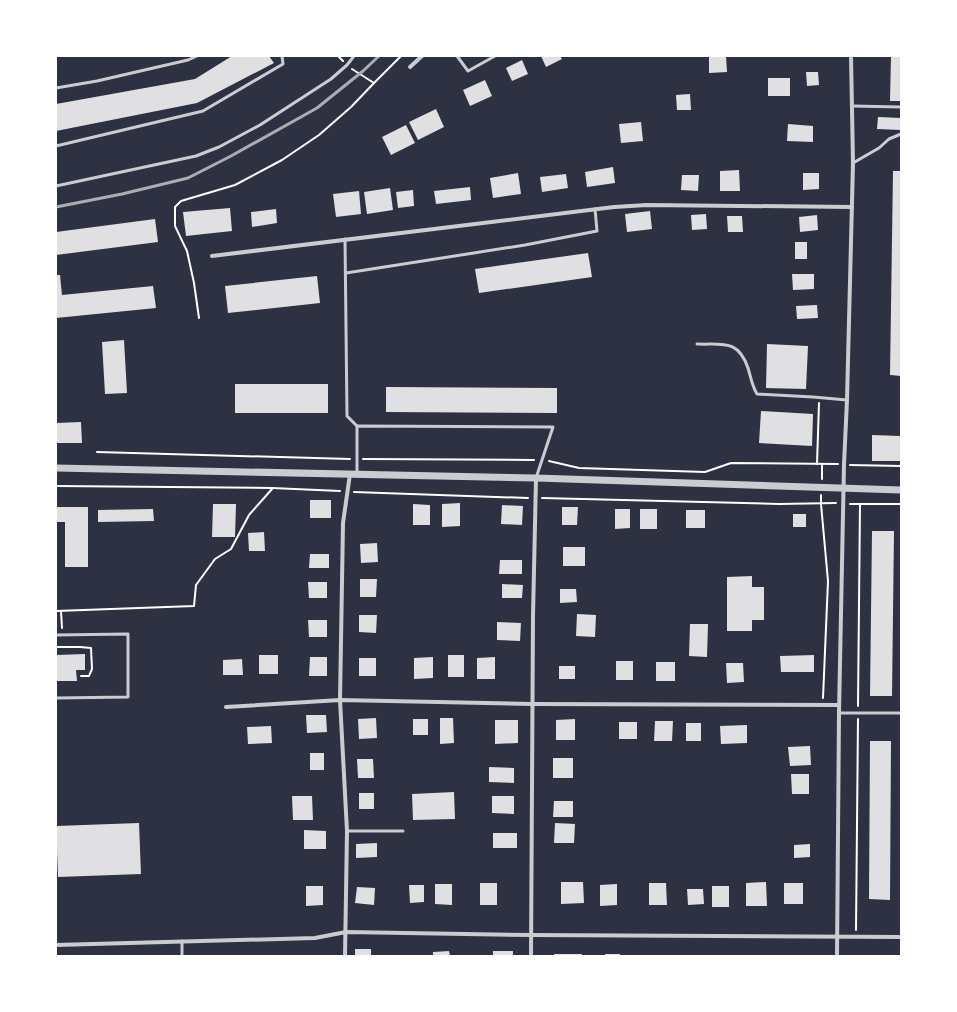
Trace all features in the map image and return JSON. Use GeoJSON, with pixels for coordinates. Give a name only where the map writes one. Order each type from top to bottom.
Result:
{"type":"FeatureCollection","features":[{"type":"Feature","properties":{"kind":"street"},"geometry":{"type":"LineString","coordinates":[[410,67],[422,56]]}},
{"type":"Feature","properties":{"kind":"street"},"geometry":{"type":"LineString","coordinates":[[837,956],[839,705],[843,504],[853,163],[852,56]]}},
{"type":"Feature","properties":{"kind":"street"},"geometry":{"type":"LineString","coordinates":[[212,256],[595,209],[647,205],[852,206]]}},
{"type":"Feature","properties":{"kind":"street"},"geometry":{"type":"LineString","coordinates":[[56,468],[536,478],[901,490]]}},
{"type":"Feature","properties":{"kind":"street"},"geometry":{"type":"LineString","coordinates":[[345,956],[347,831],[340,700],[343,524],[348,491],[353,474]]}},
{"type":"Feature","properties":{"kind":"street"},"geometry":{"type":"LineString","coordinates":[[530,956],[536,478]]}},
{"type":"Feature","properties":{"kind":"street"},"geometry":{"type":"LineString","coordinates":[[226,707],[340,700],[532,704],[839,705]]}},
{"type":"Feature","properties":{"kind":"street"},"geometry":{"type":"LineString","coordinates":[[56,945],[314,938],[346,932],[531,935],[901,937]]}},
{"type":"Feature","properties":{"kind":"lane"},"geometry":{"type":"LineString","coordinates":[[56,88],[97,81],[188,60],[197,56]]}},
{"type":"Feature","properties":{"kind":"lane"},"geometry":{"type":"LineString","coordinates":[[56,146],[203,111],[283,64],[282,56]]}},
{"type":"Feature","properties":{"kind":"lane"},"geometry":{"type":"LineString","coordinates":[[56,186],[196,156],[219,147],[260,125],[296,103],[331,79],[347,65],[354,56]]}},
{"type":"Feature","properties":{"kind":"lane"},"geometry":{"type":"LineString","coordinates":[[457,56],[468,71],[495,56]]}},
{"type":"Feature","properties":{"kind":"lane"},"geometry":{"type":"LineString","coordinates":[[852,106],[901,106]]}},
{"type":"Feature","properties":{"kind":"lane"},"geometry":{"type":"LineString","coordinates":[[853,163],[879,148],[890,139],[901,134]]}},
{"type":"Feature","properties":{"kind":"lane"},"geometry":{"type":"LineString","coordinates":[[346,273],[525,245],[597,231],[595,209]]}},
{"type":"Feature","properties":{"kind":"lane"},"geometry":{"type":"LineString","coordinates":[[345,239],[346,416],[357,426],[553,427],[536,478]]}},
{"type":"Feature","properties":{"kind":"lane"},"geometry":{"type":"LineString","coordinates":[[697,344],[725,345],[735,348],[742,354],[748,369],[752,386],[757,394],[847,400]]}},
{"type":"Feature","properties":{"kind":"lane"},"geometry":{"type":"LineString","coordinates":[[353,474],[357,459],[357,426]]}},
{"type":"Feature","properties":{"kind":"lane"},"geometry":{"type":"LineString","coordinates":[[56,635],[128,634],[128,697],[56,698]]}},
{"type":"Feature","properties":{"kind":"lane"},"geometry":{"type":"LineString","coordinates":[[839,713],[901,713]]}},
{"type":"Feature","properties":{"kind":"lane"},"geometry":{"type":"LineString","coordinates":[[347,831],[403,831]]}},
{"type":"Feature","properties":{"kind":"lane"},"geometry":{"type":"LineString","coordinates":[[182,941],[182,956]]}},
{"type":"Feature","properties":{"kind":"path"},"geometry":{"type":"LineString","coordinates":[[338,56],[360,75],[374,83]]}},
{"type":"Feature","properties":{"kind":"path"},"geometry":{"type":"LineString","coordinates":[[199,318],[194,283],[187,251],[175,226],[175,207],[181,202],[235,185],[282,160],[319,135],[351,107],[401,56]]}},
{"type":"Feature","properties":{"kind":"path"},"geometry":{"type":"LineString","coordinates":[[817,464],[819,397]]}},
{"type":"Feature","properties":{"kind":"path"},"geometry":{"type":"LineString","coordinates":[[97,452],[357,459],[542,460],[579,468],[705,472],[731,463],[901,466]]}},
{"type":"Feature","properties":{"kind":"path"},"geometry":{"type":"LineString","coordinates":[[822,464],[821,504],[828,581],[823,705]]}},
{"type":"Feature","properties":{"kind":"path"},"geometry":{"type":"LineString","coordinates":[[56,486],[272,488],[536,498],[821,504],[901,504]]}},
{"type":"Feature","properties":{"kind":"path"},"geometry":{"type":"LineString","coordinates":[[56,611],[194,606],[196,585],[215,559],[231,549],[249,515],[272,488]]}},
{"type":"Feature","properties":{"kind":"path"},"geometry":{"type":"LineString","coordinates":[[56,647],[80,646],[91,648],[92,669],[89,676],[82,676]]}},
{"type":"Feature","properties":{"kind":"building"},"geometry":{"type":"Polygon","coordinates":[[[232,56],[269,56],[274,63],[197,103],[56,131],[56,104],[195,79],[232,56]]]}},
{"type":"Feature","properties":{"kind":"building"},"geometry":{"type":"Polygon","coordinates":[[[541,56],[560,56],[562,59],[546,67],[541,56]]]}},
{"type":"Feature","properties":{"kind":"building"},"geometry":{"type":"Polygon","coordinates":[[[709,56],[726,56],[727,72],[709,73],[709,56]]]}},
{"type":"Feature","properties":{"kind":"building"},"geometry":{"type":"Polygon","coordinates":[[[891,56],[901,56],[901,101],[890,101],[891,56]]]}},
{"type":"Feature","properties":{"kind":"building"},"geometry":{"type":"Polygon","coordinates":[[[522,60],[528,74],[512,81],[506,68],[522,60]]]}},
{"type":"Feature","properties":{"kind":"building"},"geometry":{"type":"Polygon","coordinates":[[[806,72],[818,72],[819,85],[807,86],[806,72]]]}},
{"type":"Feature","properties":{"kind":"building"},"geometry":{"type":"Polygon","coordinates":[[[768,78],[790,78],[790,96],[768,96],[768,78]]]}},
{"type":"Feature","properties":{"kind":"building"},"geometry":{"type":"Polygon","coordinates":[[[485,80],[492,96],[470,106],[463,90],[485,80]]]}},
{"type":"Feature","properties":{"kind":"building"},"geometry":{"type":"Polygon","coordinates":[[[690,94],[691,110],[677,110],[676,95],[690,94]]]}},
{"type":"Feature","properties":{"kind":"building"},"geometry":{"type":"Polygon","coordinates":[[[436,109],[444,127],[418,140],[409,122],[436,109]]]}},
{"type":"Feature","properties":{"kind":"building"},"geometry":{"type":"Polygon","coordinates":[[[878,117],[901,118],[901,130],[877,129],[878,117]]]}},
{"type":"Feature","properties":{"kind":"building"},"geometry":{"type":"Polygon","coordinates":[[[641,122],[643,141],[621,143],[619,124],[641,122]]]}},
{"type":"Feature","properties":{"kind":"building"},"geometry":{"type":"Polygon","coordinates":[[[788,124],[813,126],[813,142],[787,141],[788,124]]]}},
{"type":"Feature","properties":{"kind":"building"},"geometry":{"type":"Polygon","coordinates":[[[406,125],[415,143],[391,155],[382,137],[406,125]]]}},
{"type":"Feature","properties":{"kind":"building"},"geometry":{"type":"Polygon","coordinates":[[[613,167],[615,183],[587,187],[585,172],[613,167]]]}},
{"type":"Feature","properties":{"kind":"building"},"geometry":{"type":"Polygon","coordinates":[[[739,170],[740,191],[720,191],[720,171],[739,170]]]}},
{"type":"Feature","properties":{"kind":"building"},"geometry":{"type":"Polygon","coordinates":[[[893,171],[901,171],[901,376],[890,375],[893,171]]]}},
{"type":"Feature","properties":{"kind":"building"},"geometry":{"type":"Polygon","coordinates":[[[518,173],[521,194],[493,198],[490,178],[518,173]]]}},
{"type":"Feature","properties":{"kind":"building"},"geometry":{"type":"Polygon","coordinates":[[[803,173],[819,173],[819,189],[803,190],[803,173]]]}},
{"type":"Feature","properties":{"kind":"building"},"geometry":{"type":"Polygon","coordinates":[[[566,174],[568,188],[542,192],[540,177],[566,174]]]}},
{"type":"Feature","properties":{"kind":"building"},"geometry":{"type":"Polygon","coordinates":[[[682,175],[699,175],[698,191],[681,190],[682,175]]]}},
{"type":"Feature","properties":{"kind":"building"},"geometry":{"type":"Polygon","coordinates":[[[470,187],[471,200],[436,204],[434,191],[470,187]]]}},
{"type":"Feature","properties":{"kind":"building"},"geometry":{"type":"Polygon","coordinates":[[[390,188],[393,210],[367,214],[364,192],[390,188]]]}},
{"type":"Feature","properties":{"kind":"building"},"geometry":{"type":"Polygon","coordinates":[[[413,190],[414,206],[398,208],[396,192],[413,190]]]}},
{"type":"Feature","properties":{"kind":"building"},"geometry":{"type":"Polygon","coordinates":[[[359,191],[361,214],[336,217],[333,194],[359,191]]]}},
{"type":"Feature","properties":{"kind":"building"},"geometry":{"type":"Polygon","coordinates":[[[230,208],[232,231],[186,236],[183,212],[230,208]]]}},
{"type":"Feature","properties":{"kind":"building"},"geometry":{"type":"Polygon","coordinates":[[[276,209],[277,223],[252,227],[251,212],[276,209]]]}},
{"type":"Feature","properties":{"kind":"building"},"geometry":{"type":"Polygon","coordinates":[[[650,211],[652,229],[627,232],[625,214],[650,211]]]}},
{"type":"Feature","properties":{"kind":"building"},"geometry":{"type":"Polygon","coordinates":[[[706,214],[707,229],[692,230],[691,215],[706,214]]]}},
{"type":"Feature","properties":{"kind":"building"},"geometry":{"type":"Polygon","coordinates":[[[817,215],[818,230],[800,232],[799,217],[817,215]]]}},
{"type":"Feature","properties":{"kind":"building"},"geometry":{"type":"Polygon","coordinates":[[[727,216],[742,216],[743,232],[728,232],[727,216]]]}},
{"type":"Feature","properties":{"kind":"building"},"geometry":{"type":"Polygon","coordinates":[[[155,219],[158,242],[56,255],[56,232],[155,219]]]}},
{"type":"Feature","properties":{"kind":"building"},"geometry":{"type":"Polygon","coordinates":[[[795,242],[807,242],[807,259],[795,259],[795,242]]]}},
{"type":"Feature","properties":{"kind":"building"},"geometry":{"type":"Polygon","coordinates":[[[588,253],[592,277],[479,293],[475,269],[588,253]]]}},
{"type":"Feature","properties":{"kind":"building"},"geometry":{"type":"Polygon","coordinates":[[[792,274],[814,274],[814,289],[793,290],[792,274]]]}},
{"type":"Feature","properties":{"kind":"building"},"geometry":{"type":"Polygon","coordinates":[[[56,275],[60,275],[62,295],[153,286],[156,308],[56,318],[56,275]]]}},
{"type":"Feature","properties":{"kind":"building"},"geometry":{"type":"Polygon","coordinates":[[[317,276],[320,303],[228,313],[225,286],[317,276]]]}},
{"type":"Feature","properties":{"kind":"building"},"geometry":{"type":"Polygon","coordinates":[[[817,305],[818,318],[797,319],[796,306],[817,305]]]}},
{"type":"Feature","properties":{"kind":"building"},"geometry":{"type":"Polygon","coordinates":[[[124,340],[127,393],[105,394],[102,342],[124,340]]]}},
{"type":"Feature","properties":{"kind":"building"},"geometry":{"type":"Polygon","coordinates":[[[767,344],[808,346],[806,389],[766,388],[767,344]]]}},
{"type":"Feature","properties":{"kind":"building"},"geometry":{"type":"Polygon","coordinates":[[[235,384],[328,384],[328,413],[235,413],[235,384]]]}},
{"type":"Feature","properties":{"kind":"building"},"geometry":{"type":"Polygon","coordinates":[[[386,387],[557,388],[557,413],[386,412],[386,387]]]}},
{"type":"Feature","properties":{"kind":"building"},"geometry":{"type":"Polygon","coordinates":[[[761,411],[813,414],[812,446],[759,443],[761,411]]]}},
{"type":"Feature","properties":{"kind":"building"},"geometry":{"type":"Polygon","coordinates":[[[81,422],[82,443],[56,443],[56,423],[81,422]]]}},
{"type":"Feature","properties":{"kind":"building"},"geometry":{"type":"Polygon","coordinates":[[[872,435],[901,436],[901,461],[872,461],[872,435]]]}},
{"type":"Feature","properties":{"kind":"building"},"geometry":{"type":"Polygon","coordinates":[[[310,500],[331,500],[331,518],[310,518],[310,500]]]}},
{"type":"Feature","properties":{"kind":"building"},"geometry":{"type":"Polygon","coordinates":[[[460,503],[460,526],[442,527],[442,504],[460,503]]]}},
{"type":"Feature","properties":{"kind":"building"},"geometry":{"type":"Polygon","coordinates":[[[213,504],[236,504],[235,537],[212,537],[213,504]]]}},
{"type":"Feature","properties":{"kind":"building"},"geometry":{"type":"Polygon","coordinates":[[[413,504],[430,505],[430,525],[413,525],[413,504]]]}},
{"type":"Feature","properties":{"kind":"building"},"geometry":{"type":"Polygon","coordinates":[[[502,505],[523,506],[522,525],[501,524],[502,505]]]}},
{"type":"Feature","properties":{"kind":"building"},"geometry":{"type":"Polygon","coordinates":[[[56,507],[88,507],[88,567],[65,567],[65,522],[56,522],[56,507]]]}},
{"type":"Feature","properties":{"kind":"building"},"geometry":{"type":"Polygon","coordinates":[[[562,507],[578,507],[577,525],[562,525],[562,507]]]}},
{"type":"Feature","properties":{"kind":"building"},"geometry":{"type":"Polygon","coordinates":[[[153,509],[154,521],[98,522],[98,510],[153,509]]]}},
{"type":"Feature","properties":{"kind":"building"},"geometry":{"type":"Polygon","coordinates":[[[615,509],[630,509],[630,528],[615,529],[615,509]]]}},
{"type":"Feature","properties":{"kind":"building"},"geometry":{"type":"Polygon","coordinates":[[[640,509],[657,509],[657,529],[640,529],[640,509]]]}},
{"type":"Feature","properties":{"kind":"building"},"geometry":{"type":"Polygon","coordinates":[[[686,510],[705,510],[705,528],[686,528],[686,510]]]}},
{"type":"Feature","properties":{"kind":"building"},"geometry":{"type":"Polygon","coordinates":[[[793,514],[806,514],[806,527],[793,527],[793,514]]]}},
{"type":"Feature","properties":{"kind":"building"},"geometry":{"type":"Polygon","coordinates":[[[872,531],[894,531],[892,696],[870,696],[872,531]]]}},
{"type":"Feature","properties":{"kind":"building"},"geometry":{"type":"Polygon","coordinates":[[[264,532],[265,551],[249,551],[248,533],[264,532]]]}},
{"type":"Feature","properties":{"kind":"building"},"geometry":{"type":"Polygon","coordinates":[[[377,543],[378,562],[361,563],[360,544],[377,543]]]}},
{"type":"Feature","properties":{"kind":"building"},"geometry":{"type":"Polygon","coordinates":[[[563,547],[585,547],[585,566],[563,566],[563,547]]]}},
{"type":"Feature","properties":{"kind":"building"},"geometry":{"type":"Polygon","coordinates":[[[310,554],[329,554],[329,568],[309,568],[310,554]]]}},
{"type":"Feature","properties":{"kind":"building"},"geometry":{"type":"Polygon","coordinates":[[[500,560],[522,560],[522,574],[499,574],[500,560]]]}},
{"type":"Feature","properties":{"kind":"building"},"geometry":{"type":"Polygon","coordinates":[[[752,576],[752,587],[764,587],[764,620],[752,620],[752,631],[727,631],[727,577],[752,576]]]}},
{"type":"Feature","properties":{"kind":"building"},"geometry":{"type":"Polygon","coordinates":[[[360,579],[377,579],[376,597],[360,597],[360,579]]]}},
{"type":"Feature","properties":{"kind":"building"},"geometry":{"type":"Polygon","coordinates":[[[308,582],[327,582],[327,598],[309,598],[308,582]]]}},
{"type":"Feature","properties":{"kind":"building"},"geometry":{"type":"Polygon","coordinates":[[[502,584],[523,585],[522,598],[502,598],[502,584]]]}},
{"type":"Feature","properties":{"kind":"building"},"geometry":{"type":"Polygon","coordinates":[[[560,589],[576,589],[577,602],[560,603],[560,589]]]}},
{"type":"Feature","properties":{"kind":"building"},"geometry":{"type":"Polygon","coordinates":[[[577,614],[596,615],[595,637],[576,636],[577,614]]]}},
{"type":"Feature","properties":{"kind":"building"},"geometry":{"type":"Polygon","coordinates":[[[359,615],[377,615],[376,633],[359,632],[359,615]]]}},
{"type":"Feature","properties":{"kind":"building"},"geometry":{"type":"Polygon","coordinates":[[[308,620],[327,620],[327,637],[309,637],[308,620]]]}},
{"type":"Feature","properties":{"kind":"building"},"geometry":{"type":"Polygon","coordinates":[[[497,622],[521,623],[520,641],[497,640],[497,622]]]}},
{"type":"Feature","properties":{"kind":"building"},"geometry":{"type":"Polygon","coordinates":[[[690,624],[708,624],[707,657],[689,656],[690,624]]]}},
{"type":"Feature","properties":{"kind":"building"},"geometry":{"type":"Polygon","coordinates":[[[85,654],[85,670],[76,670],[77,681],[56,681],[56,655],[85,654]]]}},
{"type":"Feature","properties":{"kind":"building"},"geometry":{"type":"Polygon","coordinates":[[[259,655],[278,655],[278,674],[259,674],[259,655]]]}},
{"type":"Feature","properties":{"kind":"building"},"geometry":{"type":"Polygon","coordinates":[[[448,655],[464,655],[464,677],[448,677],[448,655]]]}},
{"type":"Feature","properties":{"kind":"building"},"geometry":{"type":"Polygon","coordinates":[[[814,655],[814,672],[781,672],[780,656],[814,655]]]}},
{"type":"Feature","properties":{"kind":"building"},"geometry":{"type":"Polygon","coordinates":[[[310,657],[327,657],[327,676],[309,676],[310,657]]]}},
{"type":"Feature","properties":{"kind":"building"},"geometry":{"type":"Polygon","coordinates":[[[433,657],[433,678],[414,679],[414,658],[433,657]]]}},
{"type":"Feature","properties":{"kind":"building"},"geometry":{"type":"Polygon","coordinates":[[[495,657],[495,679],[477,679],[477,658],[495,657]]]}},
{"type":"Feature","properties":{"kind":"building"},"geometry":{"type":"Polygon","coordinates":[[[359,658],[376,658],[376,676],[359,676],[359,658]]]}},
{"type":"Feature","properties":{"kind":"building"},"geometry":{"type":"Polygon","coordinates":[[[242,659],[243,675],[223,675],[223,660],[242,659]]]}},
{"type":"Feature","properties":{"kind":"building"},"geometry":{"type":"Polygon","coordinates":[[[616,661],[633,661],[633,680],[616,680],[616,661]]]}},
{"type":"Feature","properties":{"kind":"building"},"geometry":{"type":"Polygon","coordinates":[[[656,662],[675,662],[675,681],[656,681],[656,662]]]}},
{"type":"Feature","properties":{"kind":"building"},"geometry":{"type":"Polygon","coordinates":[[[726,663],[743,663],[744,682],[727,683],[726,663]]]}},
{"type":"Feature","properties":{"kind":"building"},"geometry":{"type":"Polygon","coordinates":[[[559,666],[575,666],[575,679],[559,679],[559,666]]]}},
{"type":"Feature","properties":{"kind":"building"},"geometry":{"type":"Polygon","coordinates":[[[306,715],[326,715],[327,732],[307,733],[306,715]]]}},
{"type":"Feature","properties":{"kind":"building"},"geometry":{"type":"Polygon","coordinates":[[[376,718],[377,738],[359,739],[358,719],[376,718]]]}},
{"type":"Feature","properties":{"kind":"building"},"geometry":{"type":"Polygon","coordinates":[[[440,718],[453,718],[454,743],[440,744],[440,718]]]}},
{"type":"Feature","properties":{"kind":"building"},"geometry":{"type":"Polygon","coordinates":[[[413,719],[428,719],[428,735],[413,735],[413,719]]]}},
{"type":"Feature","properties":{"kind":"building"},"geometry":{"type":"Polygon","coordinates":[[[575,719],[575,740],[556,740],[556,720],[575,719]]]}},
{"type":"Feature","properties":{"kind":"building"},"geometry":{"type":"Polygon","coordinates":[[[495,720],[518,720],[518,743],[495,744],[495,720]]]}},
{"type":"Feature","properties":{"kind":"building"},"geometry":{"type":"Polygon","coordinates":[[[655,721],[673,721],[672,741],[654,741],[655,721]]]}},
{"type":"Feature","properties":{"kind":"building"},"geometry":{"type":"Polygon","coordinates":[[[619,722],[637,722],[637,739],[619,739],[619,722]]]}},
{"type":"Feature","properties":{"kind":"building"},"geometry":{"type":"Polygon","coordinates":[[[686,723],[701,723],[701,741],[686,741],[686,723]]]}},
{"type":"Feature","properties":{"kind":"building"},"geometry":{"type":"Polygon","coordinates":[[[747,725],[747,743],[721,744],[720,726],[747,725]]]}},
{"type":"Feature","properties":{"kind":"building"},"geometry":{"type":"Polygon","coordinates":[[[271,726],[272,743],[248,744],[247,727],[271,726]]]}},
{"type":"Feature","properties":{"kind":"building"},"geometry":{"type":"Polygon","coordinates":[[[870,741],[891,741],[890,900],[869,899],[870,741]]]}},
{"type":"Feature","properties":{"kind":"building"},"geometry":{"type":"Polygon","coordinates":[[[810,746],[811,765],[790,766],[788,747],[810,746]]]}},
{"type":"Feature","properties":{"kind":"building"},"geometry":{"type":"Polygon","coordinates":[[[310,753],[324,753],[324,770],[310,770],[310,753]]]}},
{"type":"Feature","properties":{"kind":"building"},"geometry":{"type":"Polygon","coordinates":[[[553,758],[573,758],[573,778],[553,778],[553,758]]]}},
{"type":"Feature","properties":{"kind":"building"},"geometry":{"type":"Polygon","coordinates":[[[357,759],[373,759],[374,778],[358,778],[357,759]]]}},
{"type":"Feature","properties":{"kind":"building"},"geometry":{"type":"Polygon","coordinates":[[[489,767],[514,768],[514,783],[489,782],[489,767]]]}},
{"type":"Feature","properties":{"kind":"building"},"geometry":{"type":"Polygon","coordinates":[[[791,774],[809,774],[809,794],[792,794],[791,774]]]}},
{"type":"Feature","properties":{"kind":"building"},"geometry":{"type":"Polygon","coordinates":[[[454,792],[455,819],[413,820],[412,794],[454,792]]]}},
{"type":"Feature","properties":{"kind":"building"},"geometry":{"type":"Polygon","coordinates":[[[359,793],[374,793],[374,809],[359,809],[359,793]]]}},
{"type":"Feature","properties":{"kind":"building"},"geometry":{"type":"Polygon","coordinates":[[[292,796],[312,796],[313,820],[293,820],[292,796]]]}},
{"type":"Feature","properties":{"kind":"building"},"geometry":{"type":"Polygon","coordinates":[[[492,796],[514,796],[514,814],[492,813],[492,796]]]}},
{"type":"Feature","properties":{"kind":"building"},"geometry":{"type":"Polygon","coordinates":[[[554,801],[573,801],[573,817],[553,817],[554,801]]]}},
{"type":"Feature","properties":{"kind":"building"},"geometry":{"type":"Polygon","coordinates":[[[139,823],[141,874],[58,877],[56,826],[139,823]]]}},
{"type":"Feature","properties":{"kind":"building"},"geometry":{"type":"Polygon","coordinates":[[[555,823],[575,824],[574,843],[554,843],[555,823]]]}},
{"type":"Feature","properties":{"kind":"building"},"geometry":{"type":"Polygon","coordinates":[[[304,830],[326,831],[326,849],[304,849],[304,830]]]}},
{"type":"Feature","properties":{"kind":"building"},"geometry":{"type":"Polygon","coordinates":[[[493,833],[517,833],[517,848],[493,848],[493,833]]]}},
{"type":"Feature","properties":{"kind":"building"},"geometry":{"type":"Polygon","coordinates":[[[377,843],[377,857],[356,858],[356,844],[377,843]]]}},
{"type":"Feature","properties":{"kind":"building"},"geometry":{"type":"Polygon","coordinates":[[[810,844],[810,857],[794,858],[794,845],[810,844]]]}},
{"type":"Feature","properties":{"kind":"building"},"geometry":{"type":"Polygon","coordinates":[[[561,882],[583,882],[584,903],[561,904],[561,882]]]}},
{"type":"Feature","properties":{"kind":"building"},"geometry":{"type":"Polygon","coordinates":[[[766,882],[767,906],[746,906],[746,883],[766,882]]]}},
{"type":"Feature","properties":{"kind":"building"},"geometry":{"type":"Polygon","coordinates":[[[480,883],[497,883],[497,905],[480,905],[480,883]]]}},
{"type":"Feature","properties":{"kind":"building"},"geometry":{"type":"Polygon","coordinates":[[[649,883],[666,883],[667,905],[649,905],[649,883]]]}},
{"type":"Feature","properties":{"kind":"building"},"geometry":{"type":"Polygon","coordinates":[[[784,883],[803,883],[803,904],[784,904],[784,883]]]}},
{"type":"Feature","properties":{"kind":"building"},"geometry":{"type":"Polygon","coordinates":[[[435,884],[452,884],[452,905],[435,904],[435,884]]]}},
{"type":"Feature","properties":{"kind":"building"},"geometry":{"type":"Polygon","coordinates":[[[617,884],[617,905],[600,906],[600,885],[617,884]]]}},
{"type":"Feature","properties":{"kind":"building"},"geometry":{"type":"Polygon","coordinates":[[[409,885],[424,885],[424,902],[410,903],[409,885]]]}},
{"type":"Feature","properties":{"kind":"building"},"geometry":{"type":"Polygon","coordinates":[[[306,886],[323,886],[323,905],[306,906],[306,886]]]}},
{"type":"Feature","properties":{"kind":"building"},"geometry":{"type":"Polygon","coordinates":[[[712,886],[729,886],[729,907],[712,907],[712,886]]]}},
{"type":"Feature","properties":{"kind":"building"},"geometry":{"type":"Polygon","coordinates":[[[357,887],[375,888],[374,905],[355,903],[357,887]]]}},
{"type":"Feature","properties":{"kind":"building"},"geometry":{"type":"Polygon","coordinates":[[[687,889],[703,889],[704,904],[688,905],[687,889]]]}},
{"type":"Feature","properties":{"kind":"building"},"geometry":{"type":"Polygon","coordinates":[[[355,949],[371,949],[371,956],[355,956],[355,949]]]}},
{"type":"Feature","properties":{"kind":"building"},"geometry":{"type":"Polygon","coordinates":[[[449,951],[450,956],[433,956],[433,952],[449,951]]]}},
{"type":"Feature","properties":{"kind":"building"},"geometry":{"type":"Polygon","coordinates":[[[493,951],[513,951],[513,956],[493,956],[493,951]]]}},
{"type":"Feature","properties":{"kind":"building"},"geometry":{"type":"Polygon","coordinates":[[[554,954],[582,954],[582,956],[554,956],[554,954]]]}},
{"type":"Feature","properties":{"kind":"building"},"geometry":{"type":"Polygon","coordinates":[[[605,954],[620,954],[620,956],[605,956],[605,954]]]}},
{"type":"Feature","properties":{"kind":"railway"},"geometry":{"type":"LineString","coordinates":[[56,207],[122,194],[188,178],[317,108],[363,71],[379,56]]}}]}
